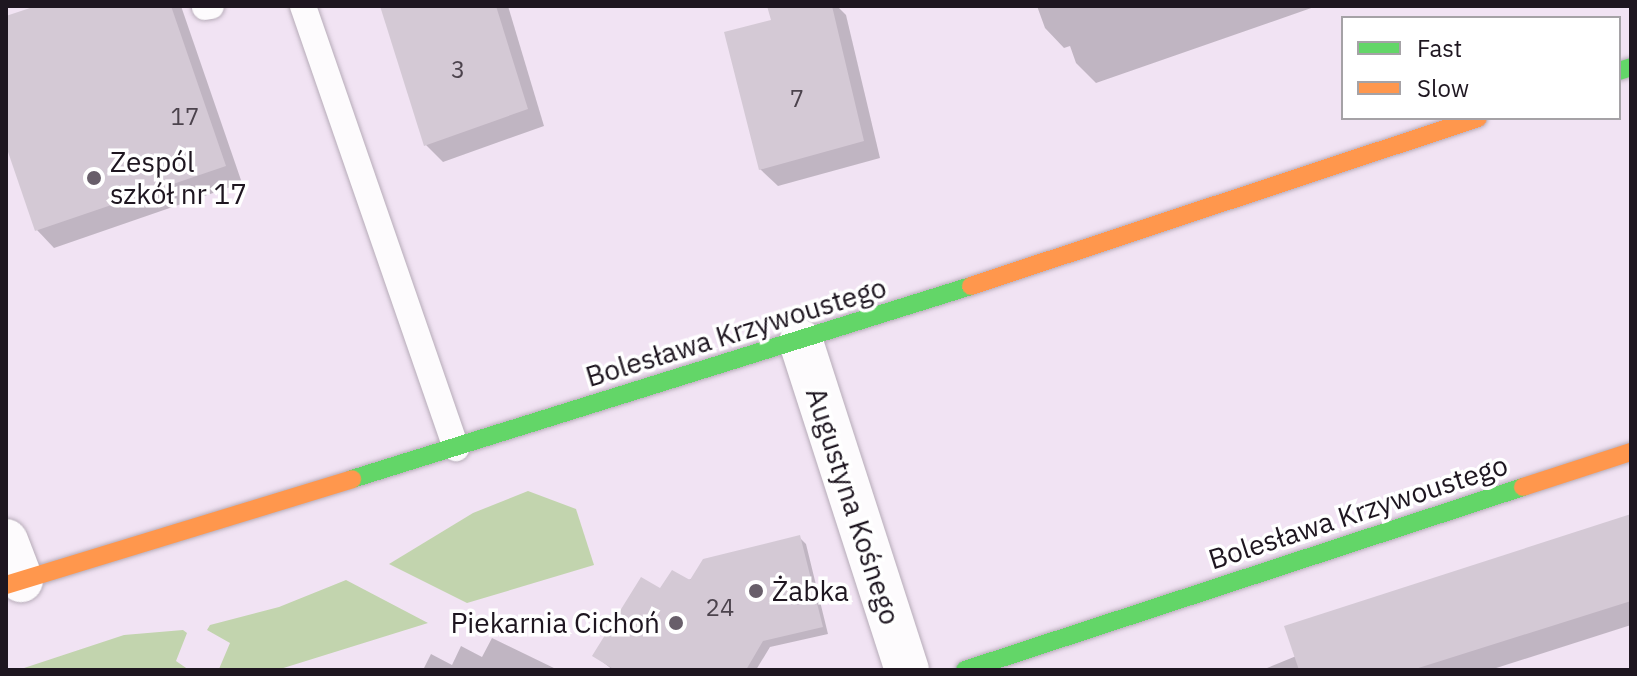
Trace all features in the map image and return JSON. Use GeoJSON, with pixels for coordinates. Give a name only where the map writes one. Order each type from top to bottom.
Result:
{"type":"FeatureCollection","features":[{"type":"Feature","properties":{"kind":"street","name":"Bolesława Krzywoustego"},"geometry":{"type":"LineString","coordinates":[[11,569],[456,448],[801,342],[1472,120]]}},
{"type":"Feature","properties":{"kind":"street","name":"Augustyna Kośnego"},"geometry":{"type":"LineString","coordinates":[[801,342],[907,670]]}},
{"type":"Feature","properties":{"kind":"street","name":"Bolesława Krzywoustego"},"geometry":{"type":"LineString","coordinates":[[965,670],[1631,452]]}},
{"type":"Feature","properties":{"kind":"lane"},"geometry":{"type":"LineString","coordinates":[[303,6],[456,448]]}},
{"type":"Feature","properties":{"kind":"green space"},"geometry":{"type":"Polygon","coordinates":[[[528,491],[576,509],[594,565],[467,603],[389,564],[473,513],[528,491]]]}},
{"type":"Feature","properties":{"kind":"green space"},"geometry":{"type":"Polygon","coordinates":[[[346,580],[428,623],[277,670],[219,669],[230,643],[207,630],[210,625],[279,607],[346,580]]]}},
{"type":"Feature","properties":{"kind":"green space"},"geometry":{"type":"Polygon","coordinates":[[[183,630],[187,633],[176,661],[189,670],[18,670],[124,635],[183,630]]]}},
{"type":"Feature","properties":{"kind":"building"},"geometry":{"type":"Polygon","coordinates":[[[36,6],[171,6],[226,166],[35,231],[6,146],[6,16],[36,6]]]}},
{"type":"Feature","properties":{"kind":"building"},"geometry":{"type":"Polygon","coordinates":[[[380,6],[496,6],[528,109],[424,146],[380,6]]]}},
{"type":"Feature","properties":{"kind":"building"},"geometry":{"type":"Polygon","coordinates":[[[767,6],[832,6],[864,141],[759,170],[724,32],[771,20],[767,6]]]}},
{"type":"Feature","properties":{"kind":"building"},"geometry":{"type":"Polygon","coordinates":[[[1631,514],[1631,601],[1412,670],[1299,670],[1284,626],[1631,514]]]}},
{"type":"Feature","properties":{"kind":"building"},"geometry":{"type":"Polygon","coordinates":[[[800,535],[823,627],[763,641],[746,670],[615,670],[592,656],[641,577],[660,588],[672,570],[690,580],[703,559],[800,535]]]}},
{"type":"Feature","properties":{"kind":"traffic: fast"},"geometry":{"type":"LineString","coordinates":[[1621,70],[1631,67]]}},
{"type":"Feature","properties":{"kind":"traffic: fast"},"geometry":{"type":"LineString","coordinates":[[352,479],[971,286]]}},
{"type":"Feature","properties":{"kind":"traffic: fast"},"geometry":{"type":"LineString","coordinates":[[965,670],[1523,487]]}},
{"type":"Feature","properties":{"kind":"traffic: slow"},"geometry":{"type":"LineString","coordinates":[[971,286],[1472,120]]}},
{"type":"Feature","properties":{"kind":"traffic: slow"},"geometry":{"type":"LineString","coordinates":[[1523,487],[1631,452]]}},
{"type":"Feature","properties":{"kind":"traffic: slow"},"geometry":{"type":"LineString","coordinates":[[6,585],[352,479]]}},
{"type":"Feature","properties":{"kind":"place","name":"Zespól szkół nr 17"},"geometry":{"type":"Point","coordinates":[94,178]}},
{"type":"Feature","properties":{"kind":"place","name":"Żabka"},"geometry":{"type":"Point","coordinates":[756,591]}},
{"type":"Feature","properties":{"kind":"place","name":"Piekarnia Cichoń"},"geometry":{"type":"Point","coordinates":[676,623]}}]}
